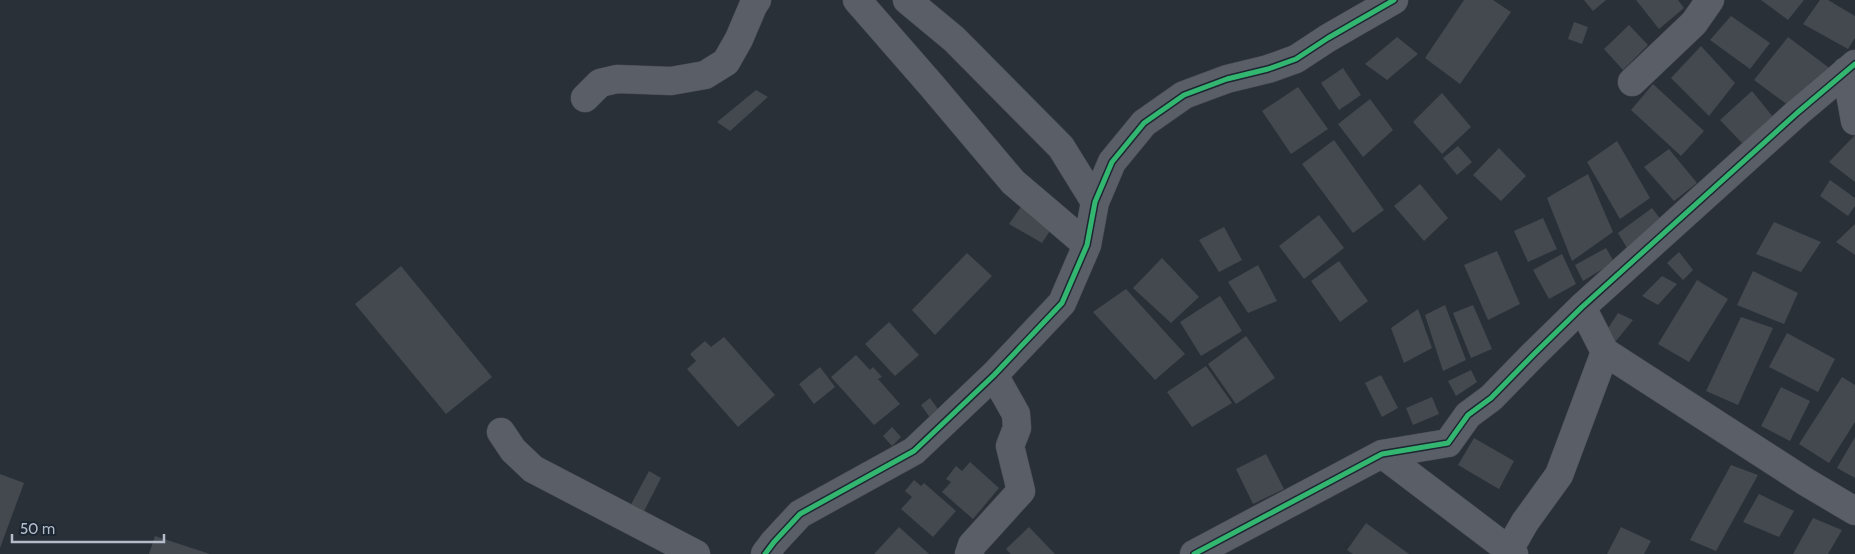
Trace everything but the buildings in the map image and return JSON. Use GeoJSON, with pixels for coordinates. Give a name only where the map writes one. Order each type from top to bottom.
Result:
{"type":"FeatureCollection","features":[{"type":"Feature","properties":{"kind":"street"},"geometry":{"type":"LineString","coordinates":[[585,98],[600,83],[617,79],[671,80],[705,75],[726,62],[757,0]]}},
{"type":"Feature","properties":{"kind":"street"},"geometry":{"type":"LineString","coordinates":[[857,0],[1012,182],[1087,245]]}},
{"type":"Feature","properties":{"kind":"street"},"geometry":{"type":"LineString","coordinates":[[907,0],[954,39],[1061,146],[1095,202]]}},
{"type":"Feature","properties":{"kind":"street"},"geometry":{"type":"LineString","coordinates":[[765,554],[800,514],[914,451],[994,375],[1062,303],[1087,245],[1095,202],[1112,162],[1144,123],[1184,96],[1228,79],[1296,60],[1328,38],[1394,0]]}},
{"type":"Feature","properties":{"kind":"street"},"geometry":{"type":"LineString","coordinates":[[1632,82],[1694,23],[1710,0]]}},
{"type":"Feature","properties":{"kind":"street"},"geometry":{"type":"LineString","coordinates":[[1851,67],[1855,121]]}},
{"type":"Feature","properties":{"kind":"street"},"geometry":{"type":"LineString","coordinates":[[1194,554],[1382,454],[1448,442],[1468,415],[1491,398],[1582,307],[1797,113],[1851,67]]}},
{"type":"Feature","properties":{"kind":"street"},"geometry":{"type":"LineString","coordinates":[[1582,307],[1605,352],[1798,477],[1855,511]]}},
{"type":"Feature","properties":{"kind":"street"},"geometry":{"type":"LineString","coordinates":[[1382,454],[1512,552],[1526,522],[1559,475],[1605,352]]}},
{"type":"Feature","properties":{"kind":"street"},"geometry":{"type":"LineString","coordinates":[[969,554],[972,545],[1021,491],[1010,446],[1017,428],[1016,414],[994,375]]}},
{"type":"Feature","properties":{"kind":"street"},"geometry":{"type":"LineString","coordinates":[[501,432],[514,450],[533,469],[696,554]]}},
{"type":"Feature","properties":{"kind":"cycle path"},"geometry":{"type":"LineString","coordinates":[[765,554],[800,514],[914,451],[994,375],[1062,303],[1087,245],[1095,202],[1112,162],[1144,123],[1184,95],[1227,79],[1268,69],[1296,59],[1394,0]]}},
{"type":"Feature","properties":{"kind":"cycle path"},"geometry":{"type":"LineString","coordinates":[[1194,554],[1382,454],[1448,443],[1468,415],[1491,398],[1582,307],[1797,113],[1855,64]]}}]}
